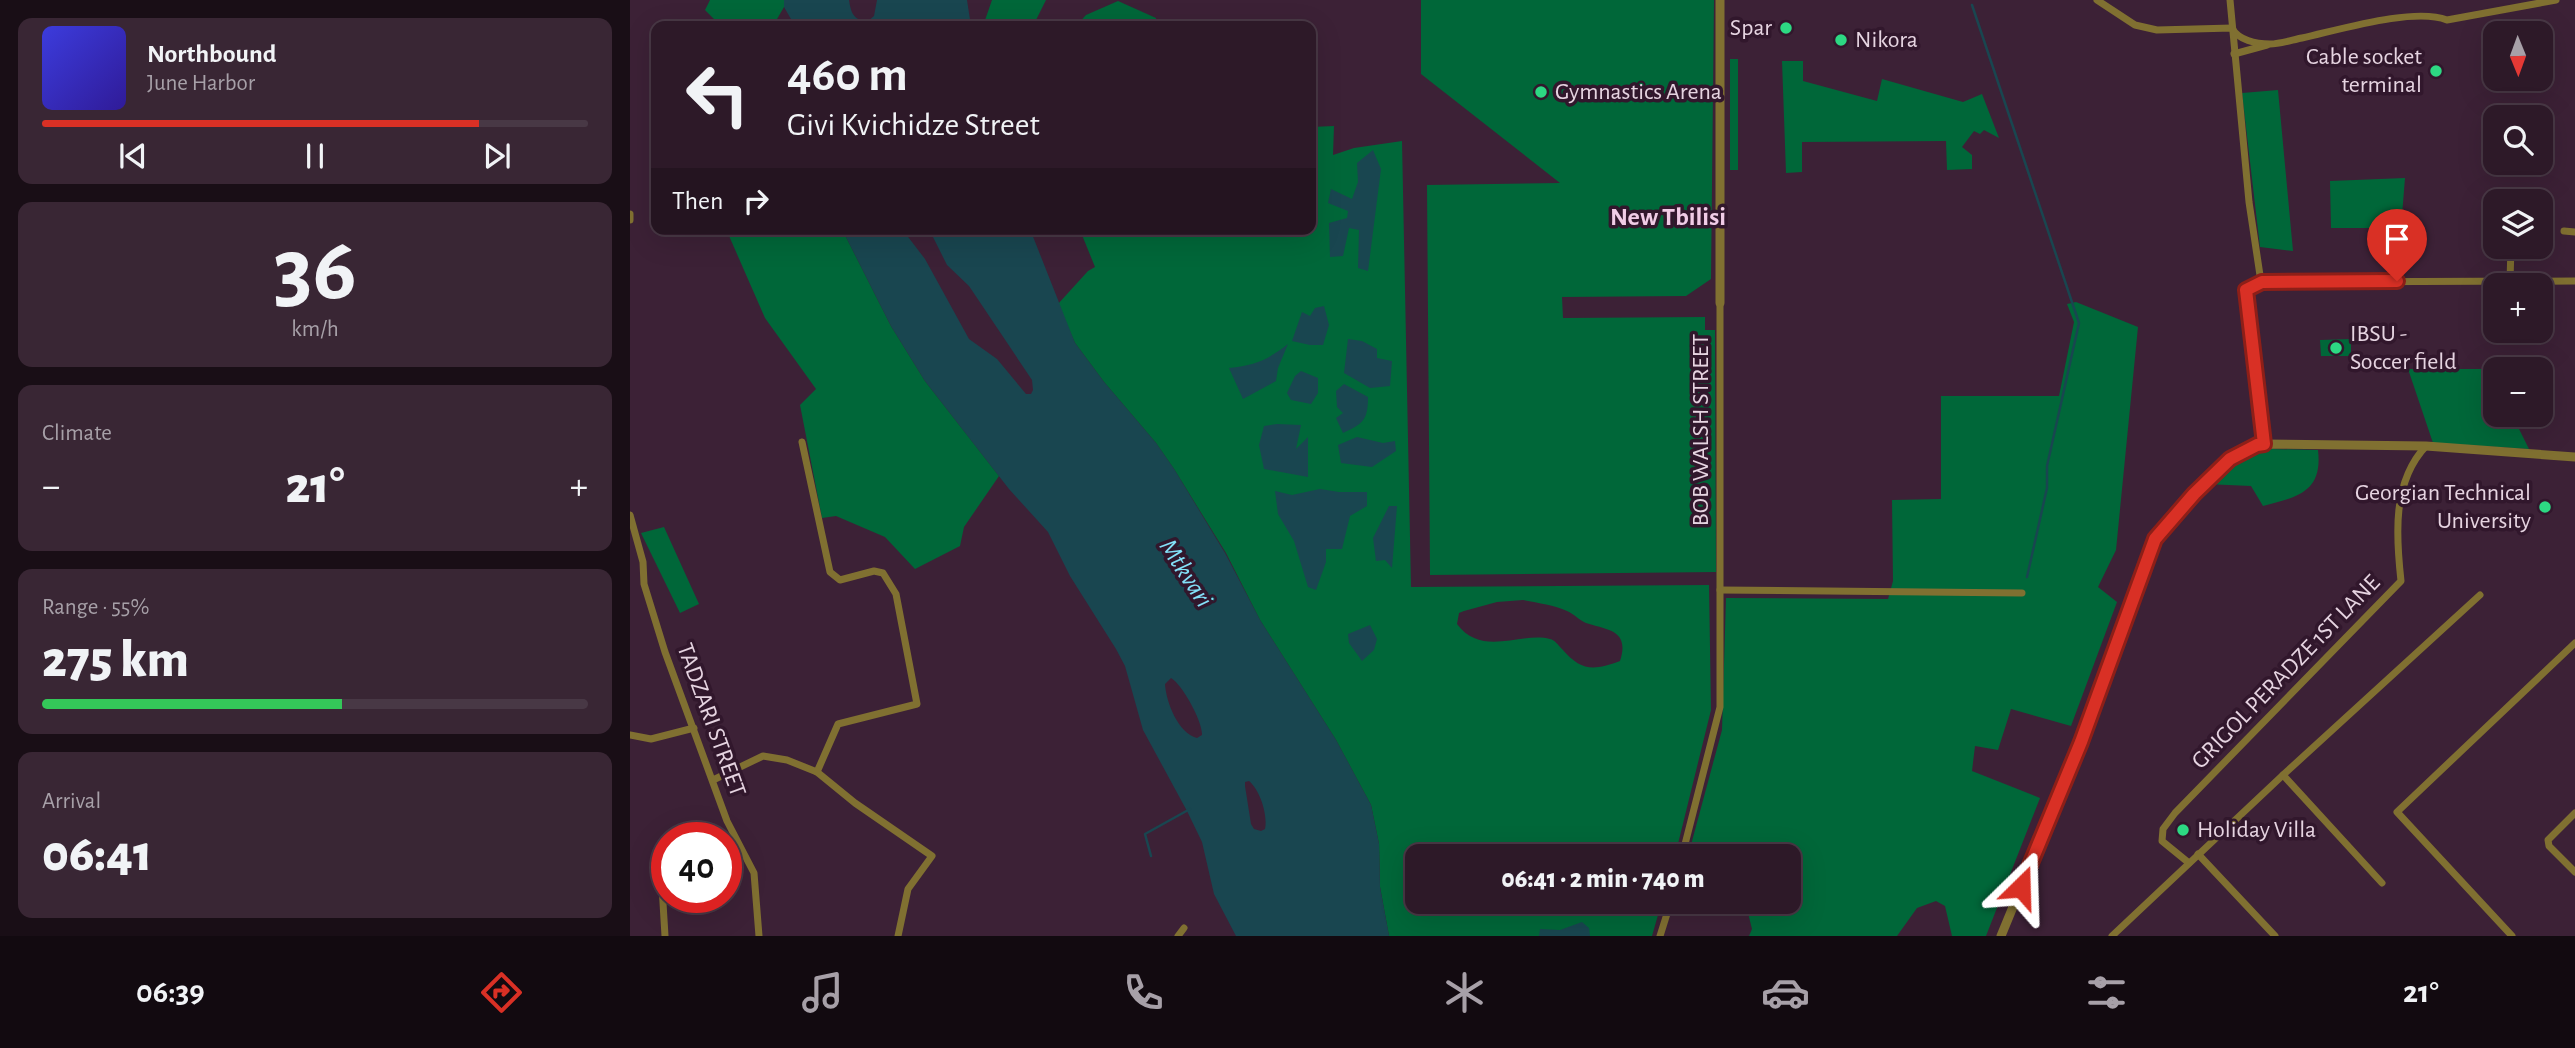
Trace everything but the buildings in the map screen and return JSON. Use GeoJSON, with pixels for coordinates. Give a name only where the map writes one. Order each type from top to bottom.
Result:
{"type":"FeatureCollection","features":[{"type":"Feature","properties":{"kind":"street","name":"BOB WALSH STREET"},"geometry":{"type":"LineString","coordinates":[[1685,844],[1720,707],[1720,0]]}},
{"type":"Feature","properties":{"kind":"street"},"geometry":{"type":"LineString","coordinates":[[2097,0],[2135,25],[2157,30],[2232,27]]}},
{"type":"Feature","properties":{"kind":"street"},"geometry":{"type":"LineString","coordinates":[[2230,0],[2249,202],[2262,282]]}},
{"type":"Feature","properties":{"kind":"street"},"geometry":{"type":"LineString","coordinates":[[2234,54],[2402,18],[2436,15],[2447,20],[2556,0]]}},
{"type":"Feature","properties":{"kind":"street"},"geometry":{"type":"LineString","coordinates":[[2232,27],[2235,34],[2245,40],[2271,44]]}},
{"type":"Feature","properties":{"kind":"street"},"geometry":{"type":"LineString","coordinates":[[630,215],[630,220]]}},
{"type":"Feature","properties":{"kind":"street"},"geometry":{"type":"LineString","coordinates":[[2564,231],[2575,232]]}},
{"type":"Feature","properties":{"kind":"street"},"geometry":{"type":"LineString","coordinates":[[2264,444],[2246,290],[2262,282],[2483,281]]}},
{"type":"Feature","properties":{"kind":"street"},"geometry":{"type":"LineString","coordinates":[[2553,281],[2575,281]]}},
{"type":"Feature","properties":{"kind":"street"},"geometry":{"type":"LineString","coordinates":[[802,442],[830,572],[840,579],[874,571],[883,573],[896,594],[917,704],[838,724],[817,772]]}},
{"type":"Feature","properties":{"kind":"street"},"geometry":{"type":"LineString","coordinates":[[2001,936],[2081,742],[2155,539],[2194,494],[2230,459],[2264,444],[2426,446],[2575,457]]}},
{"type":"Feature","properties":{"kind":"street","name":"GRIGOL PERADZE 1ST LANE"},"geometry":{"type":"LineString","coordinates":[[2189,863],[2162,841],[2163,829],[2175,813],[2401,581],[2397,542],[2401,492],[2414,458],[2426,446]]}},
{"type":"Feature","properties":{"kind":"street","name":"TADZARI STREET"},"geometry":{"type":"LineString","coordinates":[[630,515],[643,562],[644,584],[664,652],[727,821],[754,873],[759,936]]}},
{"type":"Feature","properties":{"kind":"street"},"geometry":{"type":"LineString","coordinates":[[1720,590],[2022,593]]}},
{"type":"Feature","properties":{"kind":"street"},"geometry":{"type":"LineString","coordinates":[[2113,936],[2283,775],[2480,595]]}},
{"type":"Feature","properties":{"kind":"street"},"geometry":{"type":"LineString","coordinates":[[2512,936],[2397,812],[2575,643]]}},
{"type":"Feature","properties":{"kind":"street"},"geometry":{"type":"LineString","coordinates":[[630,735],[651,740],[694,728]]}},
{"type":"Feature","properties":{"kind":"street"},"geometry":{"type":"LineString","coordinates":[[713,780],[763,756],[787,760],[817,772],[855,803],[932,856],[908,889],[898,936]]}},
{"type":"Feature","properties":{"kind":"street"},"geometry":{"type":"LineString","coordinates":[[2283,775],[2382,883]]}},
{"type":"Feature","properties":{"kind":"street"},"geometry":{"type":"LineString","coordinates":[[2575,813],[2548,840],[2549,846],[2575,872]]}},
{"type":"Feature","properties":{"kind":"street"},"geometry":{"type":"LineString","coordinates":[[2198,854],[2275,936]]}},
{"type":"Feature","properties":{"kind":"street"},"geometry":{"type":"LineString","coordinates":[[664,913],[665,936]]}},
{"type":"Feature","properties":{"kind":"street"},"geometry":{"type":"LineString","coordinates":[[1661,936],[1667,914]]}},
{"type":"Feature","properties":{"kind":"street"},"geometry":{"type":"LineString","coordinates":[[1178,936],[1184,928]]}},
{"type":"Feature","properties":{"kind":"green space"},"geometry":{"type":"Polygon","coordinates":[[[710,0],[784,0],[784,7],[776,21],[716,21],[705,10],[710,0]]]}},
{"type":"Feature","properties":{"kind":"green space"},"geometry":{"type":"Polygon","coordinates":[[[992,0],[1046,0],[1036,21],[985,21],[992,0]]]}},
{"type":"Feature","properties":{"kind":"green space"},"geometry":{"type":"Polygon","coordinates":[[[1421,0],[1714,0],[1711,279],[1686,296],[1562,297],[1563,318],[1705,317],[1705,330],[1715,330],[1716,572],[1430,575],[1427,185],[1560,183],[1421,74],[1421,0]]]}},
{"type":"Feature","properties":{"kind":"green space"},"geometry":{"type":"Polygon","coordinates":[[[1118,1],[1156,18],[1156,21],[1081,21],[1086,15],[1118,1]]]}},
{"type":"Feature","properties":{"kind":"green space"},"geometry":{"type":"Polygon","coordinates":[[[1730,59],[1738,59],[1738,170],[1730,170],[1730,59]]]}},
{"type":"Feature","properties":{"kind":"green space"},"geometry":{"type":"Polygon","coordinates":[[[1782,61],[1803,61],[1803,81],[1877,101],[1882,79],[1963,102],[1982,94],[1999,138],[1984,130],[1980,134],[1974,131],[1962,147],[1972,155],[1972,169],[1947,170],[1946,141],[1802,142],[1802,172],[1786,173],[1782,61]]]}},
{"type":"Feature","properties":{"kind":"green space"},"geometry":{"type":"Polygon","coordinates":[[[2278,90],[2293,251],[2260,247],[2242,93],[2278,90]]]}},
{"type":"Feature","properties":{"kind":"green space"},"geometry":{"type":"Polygon","coordinates":[[[1334,126],[1333,155],[1354,148],[1402,141],[1411,587],[1709,585],[1711,710],[1678,844],[1405,844],[1405,914],[1658,914],[1652,936],[1389,936],[1380,887],[1379,844],[1371,805],[1336,740],[1260,620],[1226,553],[1174,469],[1075,343],[1058,304],[1088,271],[1095,267],[1082,235],[1316,235],[1316,127],[1334,126]],[[1523,600],[1497,602],[1459,613],[1457,624],[1478,640],[1490,642],[1539,637],[1552,640],[1575,662],[1588,667],[1620,661],[1622,643],[1615,633],[1586,623],[1562,609],[1523,600]]]}},
{"type":"Feature","properties":{"kind":"green space"},"geometry":{"type":"Polygon","coordinates":[[[2405,178],[2401,228],[2331,228],[2330,181],[2405,178]]]}},
{"type":"Feature","properties":{"kind":"green space"},"geometry":{"type":"Polygon","coordinates":[[[729,235],[845,235],[891,326],[925,381],[999,476],[964,527],[960,546],[915,569],[885,537],[836,516],[822,518],[800,405],[816,389],[765,318],[729,235]]]}},
{"type":"Feature","properties":{"kind":"green space"},"geometry":{"type":"Polygon","coordinates":[[[2076,302],[2138,327],[2116,550],[2098,587],[2117,602],[2071,726],[2011,709],[1998,750],[1975,746],[1972,771],[2040,798],[1986,936],[1952,936],[1945,906],[1936,901],[1917,908],[1897,936],[1749,936],[1752,929],[1748,914],[1801,914],[1801,844],[1691,844],[1722,730],[1726,598],[1888,599],[1893,581],[1892,500],[1941,499],[1941,396],[2059,396],[2074,322],[2067,304],[2076,302]]]}},
{"type":"Feature","properties":{"kind":"green space","name":"IBSU - Soccer field"},"geometry":{"type":"Polygon","coordinates":[[[2351,339],[2351,356],[2321,356],[2320,340],[2351,339]]]}},
{"type":"Feature","properties":{"kind":"green space"},"geometry":{"type":"Polygon","coordinates":[[[2408,369],[2483,369],[2483,427],[2518,427],[2529,449],[2433,443],[2408,369]]]}},
{"type":"Feature","properties":{"kind":"green space"},"geometry":{"type":"Polygon","coordinates":[[[2270,449],[2318,450],[2316,476],[2305,491],[2263,506],[2251,486],[2205,484],[2243,456],[2270,449]]]}},
{"type":"Feature","properties":{"kind":"green space"},"geometry":{"type":"Polygon","coordinates":[[[664,527],[699,604],[680,613],[641,533],[664,527]]]}},
{"type":"Feature","properties":{"kind":"water"},"geometry":{"type":"Polygon","coordinates":[[[784,0],[849,0],[854,15],[864,21],[792,21],[784,7],[784,0]]]}},
{"type":"Feature","properties":{"kind":"water"},"geometry":{"type":"Polygon","coordinates":[[[877,0],[967,0],[970,21],[868,21],[874,16],[877,0]]]}},
{"type":"Feature","properties":{"kind":"water"},"geometry":{"type":"Polygon","coordinates":[[[1373,150],[1381,169],[1368,271],[1358,268],[1359,230],[1349,228],[1343,256],[1330,257],[1329,223],[1347,218],[1348,211],[1328,203],[1331,189],[1352,199],[1358,182],[1357,163],[1373,150]]]}},
{"type":"Feature","properties":{"kind":"water","name":"Mtkvari"},"geometry":{"type":"Polygon","coordinates":[[[845,235],[907,235],[925,259],[969,339],[997,359],[1026,394],[1031,394],[1032,380],[969,286],[947,265],[932,235],[1032,235],[1075,343],[1174,469],[1225,553],[1260,620],[1336,740],[1371,805],[1379,844],[1380,887],[1389,936],[1236,936],[1214,894],[1202,842],[1143,730],[1125,666],[1116,649],[1070,576],[1048,532],[1009,489],[925,381],[891,326],[845,235]],[[1171,678],[1165,684],[1171,708],[1184,730],[1197,738],[1202,735],[1196,713],[1171,678]],[[1249,781],[1245,782],[1251,824],[1254,829],[1261,831],[1265,829],[1266,823],[1257,790],[1249,781]]]}},
{"type":"Feature","properties":{"kind":"water"},"geometry":{"type":"Polygon","coordinates":[[[1324,306],[1329,325],[1323,345],[1292,341],[1302,312],[1310,316],[1315,308],[1324,306]]]}},
{"type":"Feature","properties":{"kind":"water"},"geometry":{"type":"Polygon","coordinates":[[[1348,339],[1362,341],[1377,349],[1377,358],[1392,361],[1390,386],[1370,388],[1344,373],[1348,339]]]}},
{"type":"Feature","properties":{"kind":"water"},"geometry":{"type":"Polygon","coordinates":[[[1288,344],[1278,368],[1276,381],[1243,399],[1229,368],[1261,361],[1288,344]]]}},
{"type":"Feature","properties":{"kind":"water"},"geometry":{"type":"Polygon","coordinates":[[[1301,371],[1318,378],[1318,393],[1311,404],[1291,400],[1287,393],[1295,376],[1301,371]]]}},
{"type":"Feature","properties":{"kind":"water"},"geometry":{"type":"Polygon","coordinates":[[[1344,384],[1368,397],[1363,420],[1343,433],[1336,418],[1343,413],[1337,407],[1336,391],[1344,384]]]}},
{"type":"Feature","properties":{"kind":"water"},"geometry":{"type":"Polygon","coordinates":[[[1301,425],[1296,449],[1308,437],[1308,477],[1264,469],[1259,445],[1264,426],[1301,425]]]}},
{"type":"Feature","properties":{"kind":"water"},"geometry":{"type":"Polygon","coordinates":[[[1357,437],[1383,443],[1395,441],[1396,451],[1372,467],[1341,463],[1338,445],[1357,437]]]}},
{"type":"Feature","properties":{"kind":"water"},"geometry":{"type":"Polygon","coordinates":[[[1320,489],[1367,492],[1367,506],[1350,516],[1342,549],[1326,549],[1326,562],[1316,590],[1308,587],[1294,541],[1278,514],[1275,491],[1292,495],[1320,489]]]}},
{"type":"Feature","properties":{"kind":"water"},"geometry":{"type":"Polygon","coordinates":[[[1389,506],[1397,506],[1392,568],[1385,560],[1376,561],[1373,538],[1389,506]]]}},
{"type":"Feature","properties":{"kind":"water"},"geometry":{"type":"Polygon","coordinates":[[[1370,625],[1377,639],[1374,650],[1362,661],[1349,643],[1348,634],[1370,625]]]}},
{"type":"Feature","properties":{"kind":"water"},"geometry":{"type":"Polygon","coordinates":[[[1582,922],[1589,928],[1590,936],[1539,936],[1540,929],[1560,930],[1582,922]]]}},
{"type":"Feature","properties":{"kind":"waterway"},"geometry":{"type":"LineString","coordinates":[[1972,5],[2079,323],[2047,466],[2047,488],[2027,577]]}},
{"type":"Feature","properties":{"kind":"waterway"},"geometry":{"type":"LineString","coordinates":[[1151,856],[1145,834],[1190,809]]}},
{"type":"Feature","properties":{"kind":"place","name":"Spar"},"geometry":{"type":"Point","coordinates":[1786,28]}},
{"type":"Feature","properties":{"kind":"place","name":"Nikora"},"geometry":{"type":"Point","coordinates":[1841,40]}},
{"type":"Feature","properties":{"kind":"place","name":"Cable socket terminal"},"geometry":{"type":"Point","coordinates":[2436,71]}},
{"type":"Feature","properties":{"kind":"place","name":"Gymnastics Arena"},"geometry":{"type":"Point","coordinates":[1541,92]}},
{"type":"Feature","properties":{"kind":"place","name":"IBSU - Soccer field"},"geometry":{"type":"Point","coordinates":[2336,348]}},
{"type":"Feature","properties":{"kind":"place","name":"Georgian Technical University"},"geometry":{"type":"Point","coordinates":[2545,507]}},
{"type":"Feature","properties":{"kind":"place","name":"Holiday Villa"},"geometry":{"type":"Point","coordinates":[2183,830]}},
{"type":"Feature","properties":{"kind":"district","name":"New Tbilisi"},"geometry":{"type":"Point","coordinates":[1668,217]}},
{"type":"Feature","properties":{"kind":"route"},"geometry":{"type":"LineString","coordinates":[[2021,887],[2081,742],[2155,539],[2194,494],[2230,459],[2264,444],[2246,290],[2262,282],[2397,281]]}}]}
